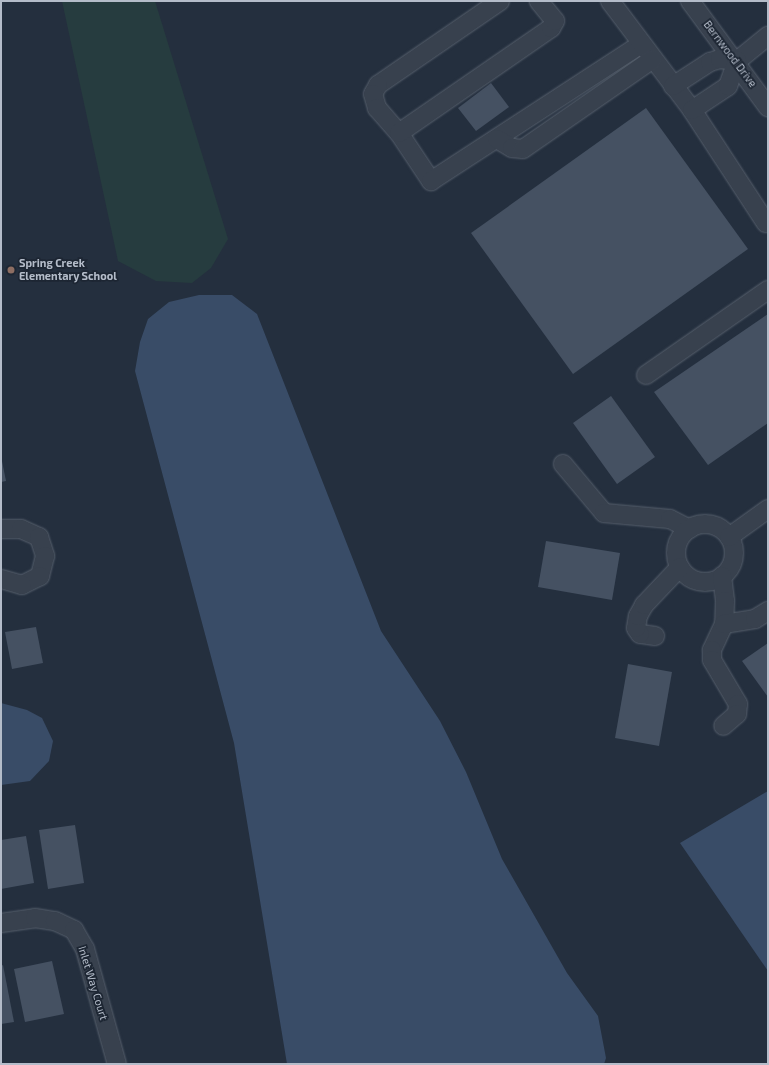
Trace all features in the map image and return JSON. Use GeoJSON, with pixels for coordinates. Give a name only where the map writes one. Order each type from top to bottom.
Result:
{"type":"FeatureCollection","features":[{"type":"Feature","properties":{"kind":"street"},"geometry":{"type":"LineString","coordinates":[[500,1],[378,85],[373,94],[377,108],[399,133],[431,181],[641,44]]}},
{"type":"Feature","properties":{"kind":"street"},"geometry":{"type":"LineString","coordinates":[[399,133],[551,28],[555,21],[539,1]]}},
{"type":"Feature","properties":{"kind":"street"},"geometry":{"type":"LineString","coordinates":[[610,1],[692,110],[766,223]]}},
{"type":"Feature","properties":{"kind":"street","name":"Bernwood Drive"},"geometry":{"type":"LineString","coordinates":[[690,1],[737,61],[768,107]]}},
{"type":"Feature","properties":{"kind":"street"},"geometry":{"type":"LineString","coordinates":[[692,110],[728,86],[737,61],[768,36]]}},
{"type":"Feature","properties":{"kind":"street"},"geometry":{"type":"LineString","coordinates":[[497,139],[512,148],[523,149],[653,59]]}},
{"type":"Feature","properties":{"kind":"street"},"geometry":{"type":"LineString","coordinates":[[673,86],[710,62],[720,59],[737,61]]}},
{"type":"Feature","properties":{"kind":"street"},"geometry":{"type":"LineString","coordinates":[[646,376],[768,290]]}},
{"type":"Feature","properties":{"kind":"street"},"geometry":{"type":"LineString","coordinates":[[563,464],[604,513],[670,519],[690,529]]}},
{"type":"Feature","properties":{"kind":"street"},"geometry":{"type":"LineString","coordinates":[[729,537],[768,509]]}},
{"type":"Feature","properties":{"kind":"street"},"geometry":{"type":"LineString","coordinates":[[702,524],[713,525],[729,537],[734,554],[732,564],[722,576],[704,582],[692,579],[680,567],[677,548],[682,536],[690,529],[702,524]]}},
{"type":"Feature","properties":{"kind":"street"},"geometry":{"type":"LineString","coordinates":[[1,529],[21,529],[39,537],[45,556],[40,576],[22,585],[1,579]]}},
{"type":"Feature","properties":{"kind":"street"},"geometry":{"type":"LineString","coordinates":[[655,636],[640,634],[636,628],[638,616],[644,605],[680,567]]}},
{"type":"Feature","properties":{"kind":"street"},"geometry":{"type":"LineString","coordinates":[[722,576],[725,601],[724,624],[712,650],[712,660],[738,704],[737,714],[723,726]]}},
{"type":"Feature","properties":{"kind":"street"},"geometry":{"type":"LineString","coordinates":[[724,624],[755,619],[768,610]]}},
{"type":"Feature","properties":{"kind":"street","name":"Inlet Way Court"},"geometry":{"type":"LineString","coordinates":[[1,923],[35,918],[55,921],[74,930],[85,949],[117,1064]]}},
{"type":"Feature","properties":{"kind":"green space"},"geometry":{"type":"Polygon","coordinates":[[[62,1],[155,1],[228,239],[211,268],[192,283],[156,281],[118,261],[62,1]]]}},
{"type":"Feature","properties":{"kind":"water"},"geometry":{"type":"Polygon","coordinates":[[[199,295],[232,295],[257,314],[381,631],[440,721],[466,772],[502,859],[567,973],[598,1016],[606,1058],[604,1064],[287,1064],[234,743],[135,371],[140,342],[148,319],[169,302],[199,295]]]}},
{"type":"Feature","properties":{"kind":"water"},"geometry":{"type":"Polygon","coordinates":[[[1,703],[27,710],[42,718],[53,741],[49,761],[30,781],[1,785],[1,703]]]}},
{"type":"Feature","properties":{"kind":"water"},"geometry":{"type":"Polygon","coordinates":[[[768,791],[768,971],[680,843],[768,791]]]}},
{"type":"Feature","properties":{"kind":"building"},"geometry":{"type":"Polygon","coordinates":[[[491,83],[509,107],[476,131],[458,108],[491,83]]]}},
{"type":"Feature","properties":{"kind":"building"},"geometry":{"type":"Polygon","coordinates":[[[646,108],[748,249],[573,374],[471,233],[646,108]]]}},
{"type":"Feature","properties":{"kind":"building"},"geometry":{"type":"Polygon","coordinates":[[[768,314],[768,423],[708,465],[654,392],[768,314]]]}},
{"type":"Feature","properties":{"kind":"building"},"geometry":{"type":"Polygon","coordinates":[[[611,396],[655,457],[617,484],[573,423],[611,396]]]}},
{"type":"Feature","properties":{"kind":"building"},"geometry":{"type":"Polygon","coordinates":[[[1,456],[6,481],[1,482],[1,456]]]}},
{"type":"Feature","properties":{"kind":"building"},"geometry":{"type":"Polygon","coordinates":[[[546,541],[620,553],[612,600],[538,587],[546,541]]]}},
{"type":"Feature","properties":{"kind":"building"},"geometry":{"type":"Polygon","coordinates":[[[36,627],[43,663],[12,669],[5,632],[36,627]]]}},
{"type":"Feature","properties":{"kind":"building"},"geometry":{"type":"Polygon","coordinates":[[[768,643],[768,697],[742,661],[768,643]]]}},
{"type":"Feature","properties":{"kind":"building"},"geometry":{"type":"Polygon","coordinates":[[[628,664],[672,672],[659,746],[615,738],[628,664]]]}},
{"type":"Feature","properties":{"kind":"building"},"geometry":{"type":"Polygon","coordinates":[[[75,825],[84,883],[48,889],[39,830],[75,825]]]}},
{"type":"Feature","properties":{"kind":"building"},"geometry":{"type":"Polygon","coordinates":[[[26,836],[34,883],[1,889],[1,840],[26,836]]]}},
{"type":"Feature","properties":{"kind":"building"},"geometry":{"type":"Polygon","coordinates":[[[52,961],[64,1014],[25,1022],[14,969],[52,961]]]}},
{"type":"Feature","properties":{"kind":"building"},"geometry":{"type":"Polygon","coordinates":[[[3,965],[14,1022],[1,1024],[1,966],[3,965]]]}},
{"type":"Feature","properties":{"kind":"place","name":"Spring Creek Elementary School"},"geometry":{"type":"Point","coordinates":[11,270]}}]}
